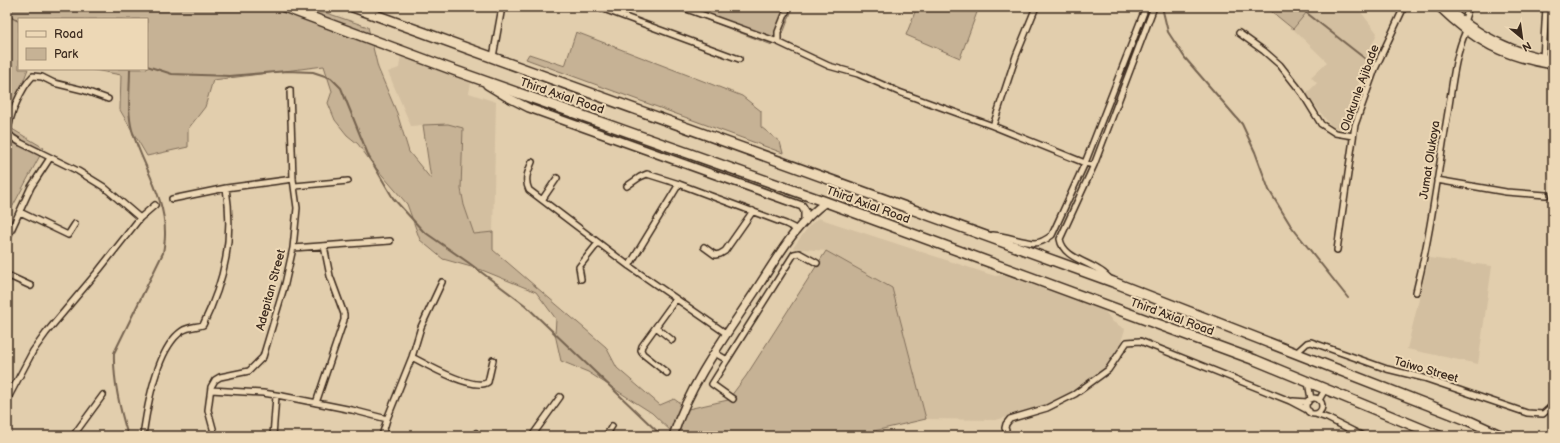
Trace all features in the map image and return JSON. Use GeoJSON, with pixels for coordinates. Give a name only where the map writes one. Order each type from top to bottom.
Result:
{"type":"FeatureCollection","features":[{"type":"Feature","properties":{"kind":"highway","name":"Third Axial Road"},"geometry":{"type":"LineString","coordinates":[[284,7],[480,80],[826,202],[1255,360],[1326,388],[1439,436]]}},
{"type":"Feature","properties":{"kind":"highway","name":"Third Axial Road"},"geometry":{"type":"LineString","coordinates":[[353,7],[1113,282],[1296,353],[1502,436]]}},
{"type":"Feature","properties":{"kind":"street"},"geometry":{"type":"LineString","coordinates":[[493,57],[502,7]]}},
{"type":"Feature","properties":{"kind":"street"},"geometry":{"type":"LineString","coordinates":[[598,7],[739,58]]}},
{"type":"Feature","properties":{"kind":"street"},"geometry":{"type":"LineString","coordinates":[[682,7],[778,42],[829,66],[858,74],[900,92],[993,126],[1085,163],[1094,165]]}},
{"type":"Feature","properties":{"kind":"street"},"geometry":{"type":"LineString","coordinates":[[778,42],[778,32],[788,7]]}},
{"type":"Feature","properties":{"kind":"street"},"geometry":{"type":"LineString","coordinates":[[993,126],[1016,56],[1036,7]]}},
{"type":"Feature","properties":{"kind":"street"},"geometry":{"type":"LineString","coordinates":[[983,234],[1006,236],[1036,243],[1052,235],[1085,163],[1146,7]]}},
{"type":"Feature","properties":{"kind":"street"},"geometry":{"type":"LineString","coordinates":[[1113,282],[1100,270],[1064,250],[1061,247],[1060,239],[1094,165],[1154,7]]}},
{"type":"Feature","properties":{"kind":"street","name":"Olakunle Ajibade"},"geometry":{"type":"LineString","coordinates":[[1337,250],[1352,136],[1355,125],[1375,69],[1404,7]]}},
{"type":"Feature","properties":{"kind":"street"},"geometry":{"type":"LineString","coordinates":[[1438,7],[1466,31],[1485,44],[1524,59],[1553,65]]}},
{"type":"Feature","properties":{"kind":"street"},"geometry":{"type":"LineString","coordinates":[[1447,7],[1464,22],[1496,42],[1543,58],[1553,59]]}},
{"type":"Feature","properties":{"kind":"street"},"geometry":{"type":"LineString","coordinates":[[1464,22],[1469,7]]}},
{"type":"Feature","properties":{"kind":"street"},"geometry":{"type":"LineString","coordinates":[[1543,58],[1546,7]]}},
{"type":"Feature","properties":{"kind":"street","name":"Jumat Olukoya"},"geometry":{"type":"LineString","coordinates":[[1416,292],[1426,253],[1454,74],[1466,31]]}},
{"type":"Feature","properties":{"kind":"street"},"geometry":{"type":"LineString","coordinates":[[1239,33],[1280,64],[1302,93],[1321,124],[1328,130],[1335,133],[1352,136]]}},
{"type":"Feature","properties":{"kind":"street"},"geometry":{"type":"LineString","coordinates":[[108,99],[83,90],[54,83],[42,77],[33,76],[28,81],[16,104],[9,124],[8,133],[21,143],[78,171],[104,187],[140,218]]}},
{"type":"Feature","properties":{"kind":"street"},"geometry":{"type":"LineString","coordinates":[[480,80],[505,96],[529,108],[802,206],[805,211],[805,221]]}},
{"type":"Feature","properties":{"kind":"street","name":"Adepitan Street"},"geometry":{"type":"LineString","coordinates":[[211,390],[215,380],[226,375],[249,371],[263,357],[282,298],[293,248],[297,208],[293,179],[290,90]]}},
{"type":"Feature","properties":{"kind":"street"},"geometry":{"type":"LineString","coordinates":[[7,239],[32,187],[50,158]]}},
{"type":"Feature","properties":{"kind":"street"},"geometry":{"type":"LineString","coordinates":[[532,162],[526,177],[526,184],[529,190],[629,266],[727,334]]}},
{"type":"Feature","properties":{"kind":"street"},"geometry":{"type":"LineString","coordinates":[[627,186],[646,174],[679,184],[753,211],[796,229]]}},
{"type":"Feature","properties":{"kind":"street"},"geometry":{"type":"LineString","coordinates":[[542,200],[557,178]]}},
{"type":"Feature","properties":{"kind":"street"},"geometry":{"type":"LineString","coordinates":[[172,199],[226,188],[293,179]]}},
{"type":"Feature","properties":{"kind":"street"},"geometry":{"type":"LineString","coordinates":[[1437,180],[1506,192],[1546,195]]}},
{"type":"Feature","properties":{"kind":"street"},"geometry":{"type":"LineString","coordinates":[[295,186],[348,181]]}},
{"type":"Feature","properties":{"kind":"street"},"geometry":{"type":"LineString","coordinates":[[629,266],[679,184]]}},
{"type":"Feature","properties":{"kind":"street"},"geometry":{"type":"LineString","coordinates":[[143,436],[148,408],[159,365],[177,336],[188,328],[203,325],[209,315],[218,288],[229,244],[230,223],[226,188]]}},
{"type":"Feature","properties":{"kind":"street"},"geometry":{"type":"LineString","coordinates":[[673,436],[678,420],[692,390],[727,334],[796,229],[826,202]]}},
{"type":"Feature","properties":{"kind":"street"},"geometry":{"type":"LineString","coordinates":[[7,400],[33,351],[46,333],[140,218],[155,205]]}},
{"type":"Feature","properties":{"kind":"street"},"geometry":{"type":"LineString","coordinates":[[704,247],[715,255],[726,251],[753,211]]}},
{"type":"Feature","properties":{"kind":"street"},"geometry":{"type":"LineString","coordinates":[[20,212],[68,235],[75,224]]}},
{"type":"Feature","properties":{"kind":"street"},"geometry":{"type":"LineString","coordinates":[[293,248],[390,241]]}},
{"type":"Feature","properties":{"kind":"street"},"geometry":{"type":"LineString","coordinates":[[581,279],[579,268],[598,243]]}},
{"type":"Feature","properties":{"kind":"street"},"geometry":{"type":"LineString","coordinates":[[316,403],[344,320],[344,314],[330,276],[324,246]]}},
{"type":"Feature","properties":{"kind":"street"},"geometry":{"type":"LineString","coordinates":[[734,399],[712,384],[794,254],[799,253],[817,263]]}},
{"type":"Feature","properties":{"kind":"street"},"geometry":{"type":"LineString","coordinates":[[7,275],[31,286]]}},
{"type":"Feature","properties":{"kind":"street"},"geometry":{"type":"LineString","coordinates":[[382,436],[387,419],[412,357],[421,327],[442,282]]}},
{"type":"Feature","properties":{"kind":"street"},"geometry":{"type":"LineString","coordinates":[[667,373],[643,354],[641,350],[642,346],[676,300]]}},
{"type":"Feature","properties":{"kind":"street"},"geometry":{"type":"LineString","coordinates":[[656,327],[672,340]]}},
{"type":"Feature","properties":{"kind":"street"},"geometry":{"type":"LineString","coordinates":[[1008,436],[1005,428],[1010,419],[1047,408],[1080,390],[1108,370],[1125,344],[1130,341],[1140,341],[1290,401],[1308,411],[1327,418],[1363,436]]}},
{"type":"Feature","properties":{"kind":"street","name":"Taiwo Street"},"geometry":{"type":"LineString","coordinates":[[1296,353],[1307,343],[1311,342],[1387,369],[1424,378],[1527,413],[1543,414],[1553,405]]}},
{"type":"Feature","properties":{"kind":"street"},"geometry":{"type":"LineString","coordinates":[[715,353],[727,360]]}},
{"type":"Feature","properties":{"kind":"street"},"geometry":{"type":"LineString","coordinates":[[412,357],[457,380],[484,384],[488,382],[493,360]]}},
{"type":"Feature","properties":{"kind":"street"},"geometry":{"type":"LineString","coordinates":[[1308,381],[1310,401],[1307,406],[1308,411]]}},
{"type":"Feature","properties":{"kind":"street"},"geometry":{"type":"LineString","coordinates":[[1319,400],[1326,388]]}},
{"type":"Feature","properties":{"kind":"street"},"geometry":{"type":"LineString","coordinates":[[215,436],[208,410],[211,390],[263,393],[387,419]]}},
{"type":"Feature","properties":{"kind":"street"},"geometry":{"type":"LineString","coordinates":[[73,436],[103,395]]}},
{"type":"Feature","properties":{"kind":"street"},"geometry":{"type":"LineString","coordinates":[[273,436],[276,396]]}},
{"type":"Feature","properties":{"kind":"street"},"geometry":{"type":"LineString","coordinates":[[532,436],[560,397]]}},
{"type":"Feature","properties":{"kind":"street"},"geometry":{"type":"LineString","coordinates":[[1290,401],[1319,400]]}},
{"type":"Feature","properties":{"kind":"street"},"geometry":{"type":"LineString","coordinates":[[1319,400],[1327,418]]}},
{"type":"Feature","properties":{"kind":"street"},"geometry":{"type":"LineString","coordinates":[[1315,414],[1322,409]]}},
{"type":"Feature","properties":{"kind":"street"},"geometry":{"type":"LineString","coordinates":[[606,436],[612,426]]}},
{"type":"Feature","properties":{"kind":"shaded area"},"geometry":{"type":"Polygon","coordinates":[[[1311,7],[1357,7],[1377,33],[1362,69],[1347,131],[1331,126],[1306,94],[1317,83],[1311,77],[1327,62],[1293,29],[1311,7]]]}},
{"type":"Feature","properties":{"kind":"shaded area"},"geometry":{"type":"Polygon","coordinates":[[[401,55],[471,83],[469,93],[496,102],[493,232],[474,234],[464,205],[461,189],[463,128],[423,125],[411,126],[388,72],[399,68],[401,55]]]}},
{"type":"Feature","properties":{"kind":"shaded area"},"geometry":{"type":"Polygon","coordinates":[[[818,218],[995,276],[1011,274],[1100,305],[1113,322],[1125,329],[1120,345],[1106,367],[1067,395],[1050,404],[996,420],[926,419],[892,288],[826,251],[793,248],[809,226],[818,218]]]}},
{"type":"Feature","properties":{"kind":"shaded area"},"geometry":{"type":"Polygon","coordinates":[[[1429,258],[1492,266],[1478,364],[1407,349],[1429,258]]]}},
{"type":"Feature","properties":{"kind":"green space"},"geometry":{"type":"Polygon","coordinates":[[[7,7],[309,7],[368,27],[378,68],[397,113],[409,152],[431,179],[423,125],[448,124],[463,128],[461,189],[464,205],[474,234],[493,232],[493,250],[606,347],[617,368],[660,405],[674,399],[688,409],[728,400],[746,376],[826,251],[892,288],[926,419],[874,431],[860,436],[676,436],[652,413],[588,372],[561,361],[555,334],[556,319],[536,292],[482,270],[443,259],[420,240],[407,204],[371,162],[358,144],[347,135],[335,120],[328,103],[332,91],[324,66],[213,80],[205,107],[188,129],[188,147],[147,156],[120,110],[121,75],[94,70],[148,70],[148,18],[18,18],[18,70],[28,70],[7,124],[7,7]]]}},
{"type":"Feature","properties":{"kind":"green space"},"geometry":{"type":"Polygon","coordinates":[[[673,7],[793,7],[784,31],[772,45],[673,7]]]}},
{"type":"Feature","properties":{"kind":"green space"},"geometry":{"type":"Polygon","coordinates":[[[917,7],[979,7],[960,58],[906,35],[917,7]]]}},
{"type":"Feature","properties":{"kind":"green space"},"geometry":{"type":"Polygon","coordinates":[[[1266,7],[1311,7],[1293,29],[1266,7]]]}},
{"type":"Feature","properties":{"kind":"green space"},"geometry":{"type":"Polygon","coordinates":[[[576,32],[742,96],[761,111],[761,127],[780,142],[783,153],[526,59],[529,54],[565,66],[576,32]]]}},
{"type":"Feature","properties":{"kind":"green space"},"geometry":{"type":"Polygon","coordinates":[[[7,126],[44,148],[7,217],[7,126]]]}},
{"type":"Feature","properties":{"kind":"waterway"},"geometry":{"type":"LineString","coordinates":[[1162,7],[1168,32],[1185,58],[1242,124],[1255,152],[1269,190],[1291,226],[1348,298]]}},
{"type":"Feature","properties":{"kind":"waterway"},"geometry":{"type":"LineString","coordinates":[[1299,7],[1368,61]]}},
{"type":"Feature","properties":{"kind":"waterway"},"geometry":{"type":"LineString","coordinates":[[7,15],[18,20]]}},
{"type":"Feature","properties":{"kind":"waterway"},"geometry":{"type":"LineString","coordinates":[[148,66],[172,74],[230,76],[287,71],[313,72],[331,78],[341,88],[369,157],[393,198],[423,231],[525,305],[662,436]]}},
{"type":"Feature","properties":{"kind":"waterway"},"geometry":{"type":"LineString","coordinates":[[128,436],[118,395],[114,353],[163,253],[165,242],[162,207],[153,181],[136,143],[130,123],[130,70]]}}]}
